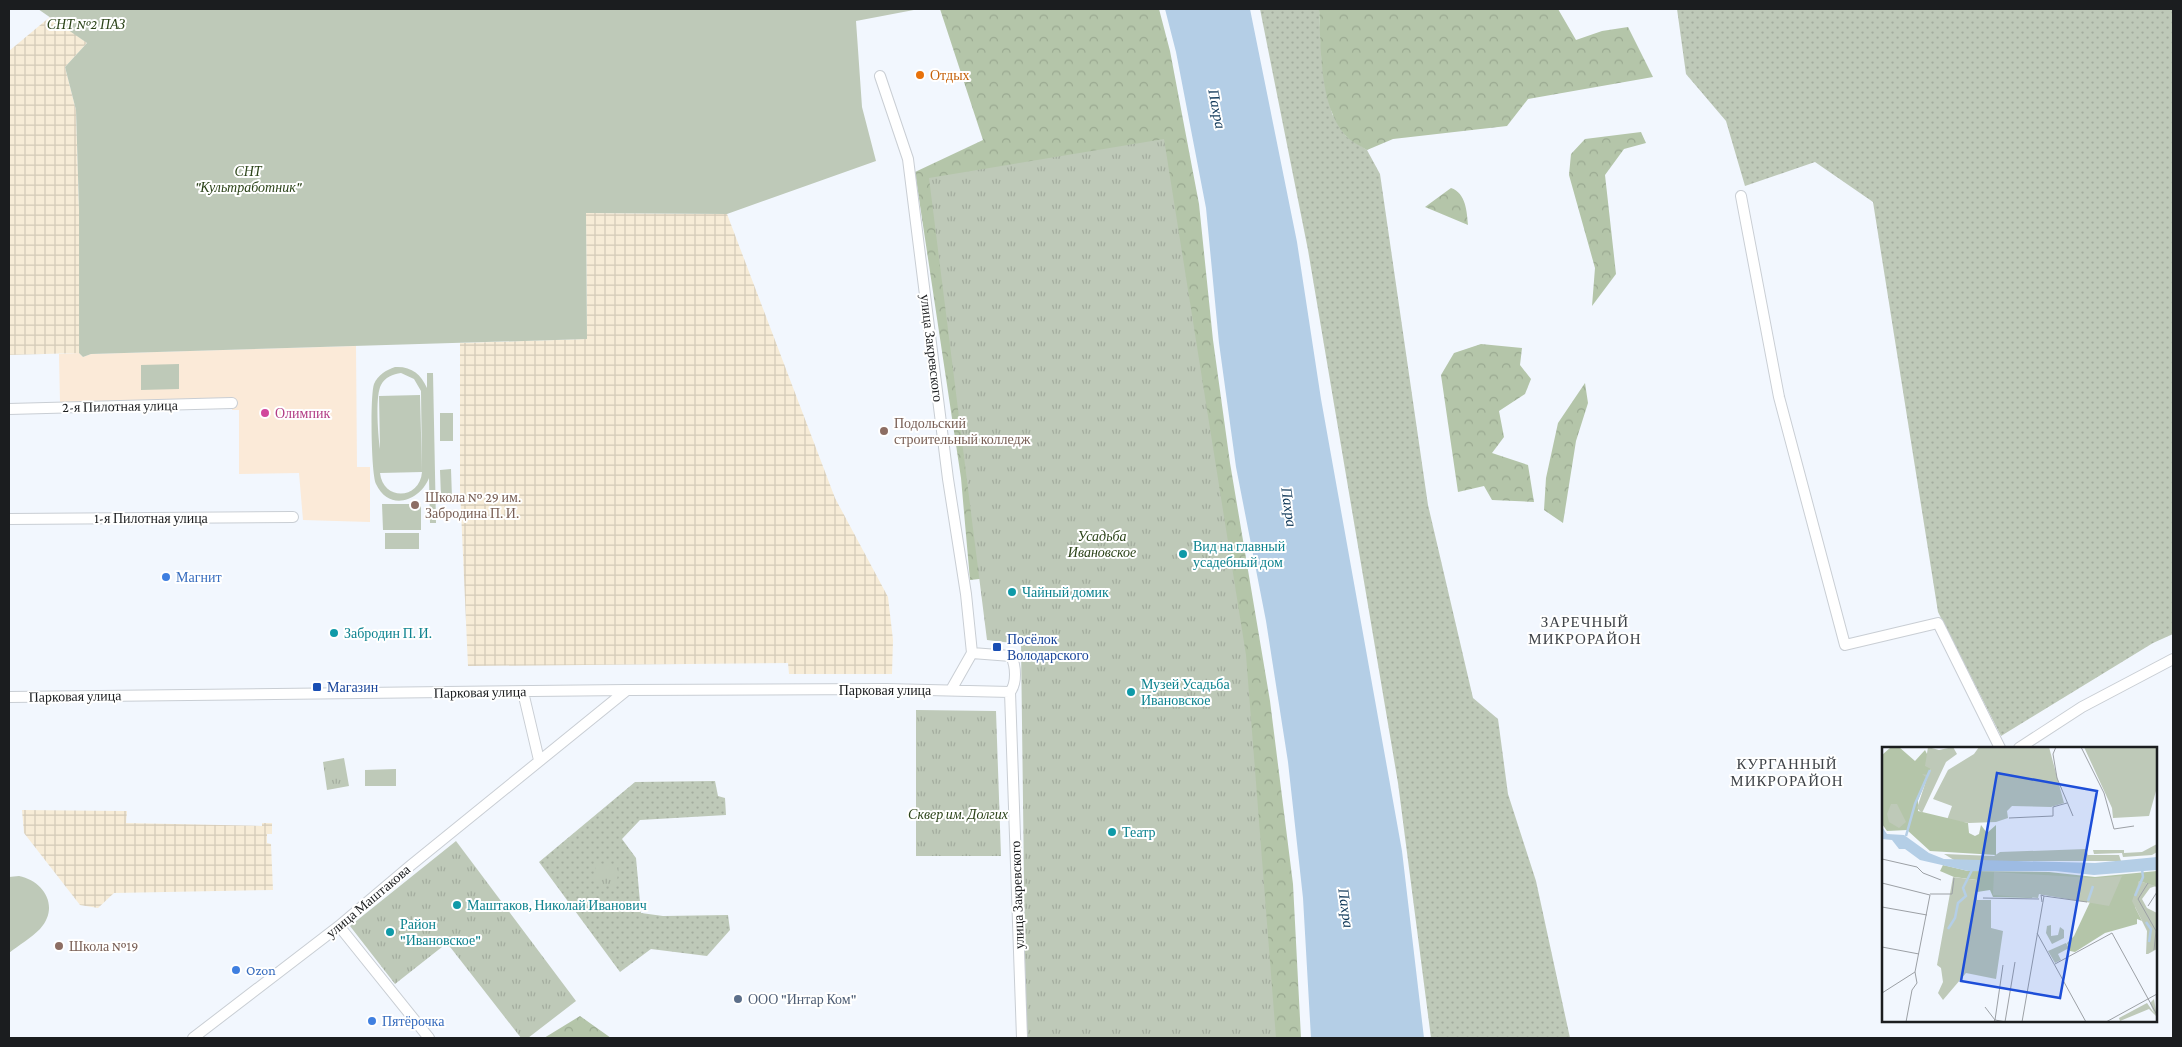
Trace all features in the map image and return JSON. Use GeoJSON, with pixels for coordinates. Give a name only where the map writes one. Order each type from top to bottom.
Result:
{"type":"FeatureCollection","features":[{"type":"Feature","properties":{"kind":"street","name":"улица Закревского"},"geometry":{"type":"LineString","coordinates":[[880,76],[908,159],[948,479],[966,594],[972,654]]}},
{"type":"Feature","properties":{"kind":"street"},"geometry":{"type":"LineString","coordinates":[[1741,196],[1780,397],[1845,645],[1938,623],[2000,747]]}},
{"type":"Feature","properties":{"kind":"street","name":"2-я Пилотная улица"},"geometry":{"type":"LineString","coordinates":[[9,409],[232,403]]}},
{"type":"Feature","properties":{"kind":"street","name":"1-я Пилотная улица"},"geometry":{"type":"LineString","coordinates":[[9,519],[293,517]]}},
{"type":"Feature","properties":{"kind":"street","name":"Парковая улица"},"geometry":{"type":"LineString","coordinates":[[951,690],[972,654]]}},
{"type":"Feature","properties":{"kind":"street"},"geometry":{"type":"LineString","coordinates":[[972,654],[1011,656],[1015,663],[1014,686],[1010,692]]}},
{"type":"Feature","properties":{"kind":"street"},"geometry":{"type":"LineString","coordinates":[[2021,747],[2082,708],[2173,658]]}},
{"type":"Feature","properties":{"kind":"street","name":"Парковая улица"},"geometry":{"type":"LineString","coordinates":[[9,697],[627,690],[951,690],[1010,692]]}},
{"type":"Feature","properties":{"kind":"street","name":"улица Маштакова"},"geometry":{"type":"LineString","coordinates":[[193,1038],[339,926],[539,760],[627,690]]}},
{"type":"Feature","properties":{"kind":"street"},"geometry":{"type":"LineString","coordinates":[[523,692],[539,760]]}},
{"type":"Feature","properties":{"kind":"street","name":"улица Закревского"},"geometry":{"type":"LineString","coordinates":[[1010,692],[1022,1038]]}},
{"type":"Feature","properties":{"kind":"street"},"geometry":{"type":"LineString","coordinates":[[339,926],[429,1038]]}},
{"type":"Feature","properties":{"kind":"shaded area"},"geometry":{"type":"Polygon","coordinates":[[[51,16],[87,43],[65,67],[76,110],[79,209],[79,353],[9,355],[9,51],[51,16]]]}},
{"type":"Feature","properties":{"kind":"shaded area"},"geometry":{"type":"Polygon","coordinates":[[[586,213],[727,214],[835,498],[888,597],[893,640],[892,674],[789,674],[788,663],[468,666],[460,489],[460,343],[587,339],[586,213]]]}},
{"type":"Feature","properties":{"kind":"shaded area"},"geometry":{"type":"Polygon","coordinates":[[[356,346],[357,467],[370,467],[370,522],[303,520],[299,473],[239,474],[239,410],[232,410],[232,399],[60,403],[59,354],[79,353],[83,357],[91,354],[356,346]]]}},
{"type":"Feature","properties":{"kind":"shaded area"},"geometry":{"type":"Polygon","coordinates":[[[22,810],[127,811],[126,823],[262,826],[262,823],[272,823],[272,834],[267,834],[267,843],[271,844],[273,890],[114,893],[98,908],[80,905],[24,833],[22,810]]]}},
{"type":"Feature","properties":{"kind":"green space","name":"СНТ \"Культработник\""},"geometry":{"type":"Polygon","coordinates":[[[38,9],[919,9],[856,21],[862,107],[876,161],[727,214],[586,213],[587,339],[91,354],[83,357],[79,353],[79,209],[76,110],[65,67],[87,43],[38,9]]]}},
{"type":"Feature","properties":{"kind":"green space","name":"Усадьба Ивановское"},"geometry":{"type":"Polygon","coordinates":[[[940,9],[1159,9],[1170,51],[1199,204],[1213,340],[1230,463],[1270,701],[1293,884],[1301,1038],[1044,1038],[1026,574],[970,580],[961,478],[915,172],[983,140],[940,9]]]}},
{"type":"Feature","properties":{"kind":"green space"},"geometry":{"type":"Polygon","coordinates":[[[1260,9],[1319,9],[1322,64],[1332,114],[1346,136],[1367,150],[1380,174],[1428,505],[1473,698],[1498,719],[1508,794],[1536,881],[1570,1038],[1431,1038],[1398,783],[1308,250],[1260,9]]]}},
{"type":"Feature","properties":{"kind":"green space"},"geometry":{"type":"Polygon","coordinates":[[[1319,9],[1558,9],[1576,40],[1602,31],[1628,27],[1653,77],[1528,99],[1507,126],[1393,139],[1367,150],[1345,135],[1336,123],[1330,108],[1321,58],[1319,9]]]}},
{"type":"Feature","properties":{"kind":"green space"},"geometry":{"type":"Polygon","coordinates":[[[1677,9],[2173,9],[2173,634],[2153,643],[2001,736],[1938,612],[1873,202],[1815,162],[1745,186],[1726,121],[1686,74],[1677,9]]]}},
{"type":"Feature","properties":{"kind":"green space"},"geometry":{"type":"Polygon","coordinates":[[[1641,132],[1646,143],[1624,149],[1605,175],[1616,274],[1592,306],[1595,268],[1569,175],[1571,154],[1585,139],[1641,132]]]}},
{"type":"Feature","properties":{"kind":"green space","name":"Усадьба Ивановское"},"geometry":{"type":"Polygon","coordinates":[[[1164,139],[1246,655],[1276,1038],[1026,1038],[1021,644],[987,640],[929,178],[1164,139]]]}},
{"type":"Feature","properties":{"kind":"green space"},"geometry":{"type":"Polygon","coordinates":[[[1451,188],[1456,190],[1463,198],[1468,225],[1425,207],[1451,188]]]}},
{"type":"Feature","properties":{"kind":"green space"},"geometry":{"type":"Polygon","coordinates":[[[1481,344],[1522,348],[1520,365],[1531,379],[1525,394],[1499,411],[1504,437],[1492,453],[1528,465],[1534,502],[1492,500],[1484,486],[1458,492],[1441,375],[1454,353],[1481,344]]]}},
{"type":"Feature","properties":{"kind":"green space"},"geometry":{"type":"Polygon","coordinates":[[[179,364],[179,389],[141,390],[141,365],[179,364]]]}},
{"type":"Feature","properties":{"kind":"green space"},"geometry":{"type":"Polygon","coordinates":[[[401,367],[415,372],[427,388],[427,373],[433,373],[436,523],[430,523],[429,478],[419,493],[404,500],[396,500],[388,498],[382,493],[374,477],[372,418],[374,384],[383,373],[392,368],[401,367]],[[401,373],[387,378],[381,385],[378,398],[378,435],[380,449],[379,396],[420,395],[422,472],[421,391],[414,379],[401,373]],[[422,472],[380,473],[388,489],[401,494],[415,488],[420,481],[422,472]]]}},
{"type":"Feature","properties":{"kind":"green space"},"geometry":{"type":"Polygon","coordinates":[[[1585,383],[1588,403],[1576,441],[1563,523],[1544,510],[1546,478],[1558,423],[1585,383]]]}},
{"type":"Feature","properties":{"kind":"green space"},"geometry":{"type":"Polygon","coordinates":[[[440,413],[453,413],[453,441],[440,441],[440,413]]]}},
{"type":"Feature","properties":{"kind":"green space"},"geometry":{"type":"Polygon","coordinates":[[[451,469],[452,498],[441,498],[440,470],[451,469]]]}},
{"type":"Feature","properties":{"kind":"green space"},"geometry":{"type":"Polygon","coordinates":[[[382,504],[421,504],[421,530],[383,530],[382,504]]]}},
{"type":"Feature","properties":{"kind":"green space"},"geometry":{"type":"Polygon","coordinates":[[[385,533],[419,533],[419,549],[385,549],[385,533]]]}},
{"type":"Feature","properties":{"kind":"green space","name":"Сквер им. Долгих"},"geometry":{"type":"Polygon","coordinates":[[[916,710],[996,711],[1001,856],[916,856],[916,710]]]}},
{"type":"Feature","properties":{"kind":"green space"},"geometry":{"type":"Polygon","coordinates":[[[344,758],[349,786],[327,790],[323,762],[344,758]]]}},
{"type":"Feature","properties":{"kind":"green space"},"geometry":{"type":"Polygon","coordinates":[[[396,769],[396,786],[365,786],[365,770],[396,769]]]}},
{"type":"Feature","properties":{"kind":"green space"},"geometry":{"type":"Polygon","coordinates":[[[715,781],[718,796],[725,798],[726,815],[640,820],[622,839],[636,858],[641,913],[663,916],[728,915],[730,930],[707,956],[651,949],[620,972],[539,862],[635,782],[715,781]]]}},
{"type":"Feature","properties":{"kind":"green space"},"geometry":{"type":"Polygon","coordinates":[[[456,841],[576,1001],[528,1038],[521,1038],[447,943],[395,984],[350,926],[456,841]]]}},
{"type":"Feature","properties":{"kind":"green space"},"geometry":{"type":"Polygon","coordinates":[[[596,863],[619,866],[616,887],[594,884],[596,863]]]}},
{"type":"Feature","properties":{"kind":"green space"},"geometry":{"type":"Polygon","coordinates":[[[19,876],[36,883],[42,889],[49,904],[49,912],[46,921],[40,929],[9,953],[9,877],[19,876]]]}},
{"type":"Feature","properties":{"kind":"green space"},"geometry":{"type":"Polygon","coordinates":[[[580,1016],[611,1038],[544,1038],[580,1016]]]}},
{"type":"Feature","properties":{"kind":"water","name":"Пахра"},"geometry":{"type":"Polygon","coordinates":[[[1165,9],[1250,9],[1297,242],[1321,399],[1402,851],[1424,1038],[1311,1038],[1303,898],[1288,762],[1266,621],[1236,467],[1219,343],[1206,208],[1176,52],[1165,9]]]}},
{"type":"Feature","properties":{"kind":"place","name":"Отдых"},"geometry":{"type":"Point","coordinates":[920,75]}},
{"type":"Feature","properties":{"kind":"place","name":"Олимпик"},"geometry":{"type":"Point","coordinates":[265,413]}},
{"type":"Feature","properties":{"kind":"place","name":"Подольский строительный колледж"},"geometry":{"type":"Point","coordinates":[884,431]}},
{"type":"Feature","properties":{"kind":"place","name":"Школа № 29 им. Забродина П. И."},"geometry":{"type":"Point","coordinates":[415,505]}},
{"type":"Feature","properties":{"kind":"place","name":"Вид на главный усадебный дом"},"geometry":{"type":"Point","coordinates":[1183,554]}},
{"type":"Feature","properties":{"kind":"place","name":"Магнит"},"geometry":{"type":"Point","coordinates":[166,577]}},
{"type":"Feature","properties":{"kind":"place","name":"Чайный домик"},"geometry":{"type":"Point","coordinates":[1012,592]}},
{"type":"Feature","properties":{"kind":"place","name":"Забродин П. И."},"geometry":{"type":"Point","coordinates":[334,633]}},
{"type":"Feature","properties":{"kind":"place","name":"Посёлок Володарского"},"geometry":{"type":"Point","coordinates":[997,647]}},
{"type":"Feature","properties":{"kind":"place","name":"Магазин"},"geometry":{"type":"Point","coordinates":[317,687]}},
{"type":"Feature","properties":{"kind":"place","name":"Музей Усадьба Ивановское"},"geometry":{"type":"Point","coordinates":[1131,692]}},
{"type":"Feature","properties":{"kind":"place","name":"Театр"},"geometry":{"type":"Point","coordinates":[1112,832]}},
{"type":"Feature","properties":{"kind":"place","name":"Маштаков, Николай Иванович"},"geometry":{"type":"Point","coordinates":[457,905]}},
{"type":"Feature","properties":{"kind":"place","name":"Район \"Ивановское\""},"geometry":{"type":"Point","coordinates":[390,932]}},
{"type":"Feature","properties":{"kind":"place","name":"Школа №19"},"geometry":{"type":"Point","coordinates":[59,946]}},
{"type":"Feature","properties":{"kind":"place","name":"Ozon"},"geometry":{"type":"Point","coordinates":[236,970]}},
{"type":"Feature","properties":{"kind":"place","name":"ООО \"Интар Ком\""},"geometry":{"type":"Point","coordinates":[738,999]}},
{"type":"Feature","properties":{"kind":"place","name":"Пятёрочка"},"geometry":{"type":"Point","coordinates":[372,1021]}},
{"type":"Feature","properties":{"kind":"district","name":"ЗАРЕЧНЫЙ МИКРОРАЙОН"},"geometry":{"type":"Point","coordinates":[1585,630]}},
{"type":"Feature","properties":{"kind":"district","name":"КУРГАННЫЙ МИКРОРАЙОН"},"geometry":{"type":"Point","coordinates":[1787,772]}},
{"type":"Feature","properties":{"kind":"park label","name":"СНТ №2 ПАЗ"},"geometry":{"type":"Point","coordinates":[86,24]}}]}
